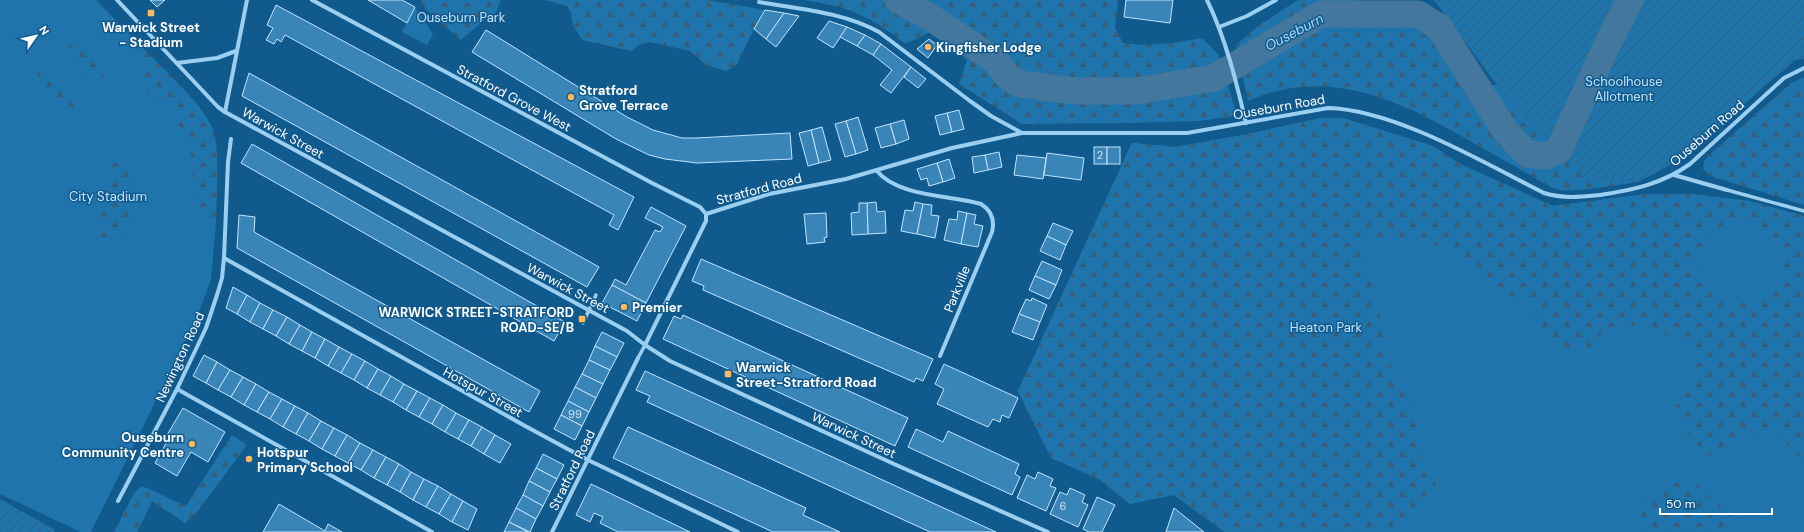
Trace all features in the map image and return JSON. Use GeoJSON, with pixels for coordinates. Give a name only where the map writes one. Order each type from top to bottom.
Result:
{"type":"FeatureCollection","features":[{"type":"Feature","properties":{"kind":"street","name":"Warwick Street"},"geometry":{"type":"LineString","coordinates":[[117,0],[218,107],[225,112],[627,331],[670,361],[894,464],[1048,532]]}},
{"type":"Feature","properties":{"kind":"street"},"geometry":{"type":"LineString","coordinates":[[225,112],[247,0]]}},
{"type":"Feature","properties":{"kind":"street","name":"Stratford Grove West"},"geometry":{"type":"LineString","coordinates":[[312,0],[652,183],[700,207],[706,214]]}},
{"type":"Feature","properties":{"kind":"street"},"geometry":{"type":"LineString","coordinates":[[1206,0],[1219,27],[1246,123]]}},
{"type":"Feature","properties":{"kind":"street"},"geometry":{"type":"LineString","coordinates":[[1219,27],[1247,16],[1276,0]]}},
{"type":"Feature","properties":{"kind":"street","name":"Ouseburn Road"},"geometry":{"type":"LineString","coordinates":[[759,2],[828,14],[864,24],[879,32],[991,116],[1022,133],[1187,133],[1328,108],[1343,109],[1402,125],[1435,139],[1544,193],[1563,197],[1582,197],[1629,191],[1653,184],[1674,175],[1702,153],[1784,78],[1804,68]]}},
{"type":"Feature","properties":{"kind":"street"},"geometry":{"type":"LineString","coordinates":[[177,63],[217,58],[236,52]]}},
{"type":"Feature","properties":{"kind":"street","name":"Stratford Road"},"geometry":{"type":"LineString","coordinates":[[552,532],[706,221],[706,214],[769,194],[846,179],[952,148],[1022,133]]}},
{"type":"Feature","properties":{"kind":"street","name":"Newington Road"},"geometry":{"type":"LineString","coordinates":[[118,501],[177,389],[206,328],[222,278],[228,162],[231,139]]}},
{"type":"Feature","properties":{"kind":"street","name":"Parkville"},"geometry":{"type":"LineString","coordinates":[[877,171],[886,180],[904,188],[981,204],[990,211],[992,216],[993,228],[940,356]]}},
{"type":"Feature","properties":{"kind":"street"},"geometry":{"type":"LineString","coordinates":[[1674,175],[1804,211]]}},
{"type":"Feature","properties":{"kind":"street","name":"Hotspur Street"},"geometry":{"type":"LineString","coordinates":[[224,258],[588,460],[738,532]]}},
{"type":"Feature","properties":{"kind":"street"},"geometry":{"type":"LineString","coordinates":[[583,322],[596,295]]}},
{"type":"Feature","properties":{"kind":"street"},"geometry":{"type":"LineString","coordinates":[[177,389],[432,532]]}},
{"type":"Feature","properties":{"kind":"green space","name":"City Stadium"},"geometry":{"type":"Polygon","coordinates":[[[0,0],[96,0],[198,105],[212,127],[217,156],[216,222],[211,279],[198,315],[91,532],[81,532],[0,494],[0,0]]]}},
{"type":"Feature","properties":{"kind":"green space","name":"Ouseburn Park"},"geometry":{"type":"Polygon","coordinates":[[[421,0],[501,0],[494,17],[488,17],[461,40],[425,9],[421,0]]]}},
{"type":"Feature","properties":{"kind":"green space"},"geometry":{"type":"Polygon","coordinates":[[[545,0],[707,0],[765,10],[737,64],[726,71],[706,65],[690,51],[650,42],[641,44],[631,51],[582,40],[573,25],[571,13],[567,6],[545,0]]]}},
{"type":"Feature","properties":{"kind":"green space"},"geometry":{"type":"Polygon","coordinates":[[[804,0],[1118,0],[1115,28],[1123,43],[1172,43],[1202,38],[1218,54],[1237,116],[1198,121],[1022,124],[959,84],[967,60],[932,31],[906,44],[877,24],[852,11],[804,0]]]}},
{"type":"Feature","properties":{"kind":"green space"},"geometry":{"type":"Polygon","coordinates":[[[1298,0],[1357,0],[1369,24],[1402,21],[1432,32],[1468,85],[1497,85],[1583,174],[1638,182],[1585,189],[1560,190],[1541,182],[1448,128],[1416,112],[1384,99],[1352,90],[1318,86],[1284,89],[1248,101],[1236,45],[1258,26],[1298,0]]]}},
{"type":"Feature","properties":{"kind":"green space","name":"Schoolhouse Allotment"},"geometry":{"type":"Polygon","coordinates":[[[1434,0],[1804,0],[1804,59],[1795,60],[1698,144],[1668,166],[1638,182],[1583,174],[1497,85],[1434,0]]]}},
{"type":"Feature","properties":{"kind":"green space"},"geometry":{"type":"Polygon","coordinates":[[[415,7],[433,34],[427,45],[402,32],[415,7]]]}},
{"type":"Feature","properties":{"kind":"green space"},"geometry":{"type":"Polygon","coordinates":[[[67,45],[83,48],[103,65],[103,80],[95,84],[80,72],[64,52],[67,45]]]}},
{"type":"Feature","properties":{"kind":"green space"},"geometry":{"type":"Polygon","coordinates":[[[141,46],[190,95],[212,127],[215,136],[217,160],[216,222],[194,214],[194,186],[189,144],[170,111],[142,89],[141,46]]]}},
{"type":"Feature","properties":{"kind":"green space"},"geometry":{"type":"Polygon","coordinates":[[[36,69],[48,70],[78,104],[74,107],[66,105],[48,95],[40,84],[36,69]]]}},
{"type":"Feature","properties":{"kind":"green space"},"geometry":{"type":"Polygon","coordinates":[[[1804,77],[1804,205],[1710,176],[1703,169],[1704,162],[1709,155],[1791,83],[1804,77]]]}},
{"type":"Feature","properties":{"kind":"green space","name":"Heaton Park"},"geometry":{"type":"Polygon","coordinates":[[[1321,118],[1343,118],[1433,146],[1460,164],[1553,206],[1647,194],[1691,194],[1749,201],[1804,216],[1804,532],[1225,532],[1174,495],[1130,504],[1099,479],[1051,458],[1018,391],[1132,143],[1176,147],[1243,135],[1321,118]]]}},
{"type":"Feature","properties":{"kind":"green space","name":"Heaton Park"},"geometry":{"type":"Polygon","coordinates":[[[1321,118],[1343,118],[1433,146],[1460,164],[1553,206],[1647,194],[1691,194],[1749,201],[1804,216],[1804,461],[1769,426],[1707,456],[1671,414],[1694,379],[1698,350],[1663,333],[1641,325],[1606,328],[1587,352],[1552,350],[1531,306],[1474,277],[1443,247],[1389,235],[1360,245],[1377,300],[1390,364],[1410,400],[1424,461],[1438,482],[1404,518],[1386,532],[1225,532],[1174,495],[1155,496],[1130,504],[1099,479],[1051,458],[1018,391],[1132,143],[1176,147],[1243,135],[1321,118]],[[1730,220],[1705,236],[1696,263],[1707,291],[1733,305],[1761,298],[1780,275],[1778,246],[1759,224],[1730,220]]]}},
{"type":"Feature","properties":{"kind":"green space"},"geometry":{"type":"Polygon","coordinates":[[[119,155],[131,175],[134,200],[127,233],[107,246],[96,242],[96,225],[106,195],[108,157],[119,155]]]}},
{"type":"Feature","properties":{"kind":"green space"},"geometry":{"type":"Polygon","coordinates":[[[232,435],[247,445],[197,512],[185,523],[152,501],[137,532],[114,532],[134,493],[142,486],[186,506],[232,435]]]}},
{"type":"Feature","properties":{"kind":"green space"},"geometry":{"type":"Polygon","coordinates":[[[1689,477],[1738,521],[1737,532],[1644,532],[1641,498],[1689,477]]]}},
{"type":"Feature","properties":{"kind":"green space"},"geometry":{"type":"Polygon","coordinates":[[[0,499],[55,530],[54,532],[0,532],[0,499]]]}},
{"type":"Feature","properties":{"kind":"building"},"geometry":{"type":"Polygon","coordinates":[[[150,0],[165,0],[157,7],[150,0]]]}},
{"type":"Feature","properties":{"kind":"building"},"geometry":{"type":"Polygon","coordinates":[[[368,0],[402,0],[415,7],[407,23],[368,0]]]}},
{"type":"Feature","properties":{"kind":"building"},"geometry":{"type":"Polygon","coordinates":[[[1126,0],[1173,0],[1170,23],[1124,17],[1126,0]]]}},
{"type":"Feature","properties":{"kind":"building"},"geometry":{"type":"Polygon","coordinates":[[[276,5],[634,197],[618,230],[609,225],[614,215],[285,35],[281,42],[277,39],[274,44],[266,40],[273,28],[267,25],[276,5]]]}},
{"type":"Feature","properties":{"kind":"building"},"geometry":{"type":"Polygon","coordinates":[[[765,10],[784,13],[766,39],[754,29],[765,10]]]}},
{"type":"Feature","properties":{"kind":"building"},"geometry":{"type":"Polygon","coordinates":[[[784,13],[799,16],[776,47],[766,39],[784,13]]]}},
{"type":"Feature","properties":{"kind":"building"},"geometry":{"type":"Polygon","coordinates":[[[829,21],[847,27],[833,48],[817,38],[829,21]]]}},
{"type":"Feature","properties":{"kind":"building"},"geometry":{"type":"Polygon","coordinates":[[[847,27],[865,35],[857,46],[840,37],[847,27]]]}},
{"type":"Feature","properties":{"kind":"building","name":"Stratford Grove Terrace"},"geometry":{"type":"Polygon","coordinates":[[[486,30],[627,117],[653,130],[682,138],[790,133],[792,159],[697,163],[665,159],[649,155],[616,139],[472,52],[486,30]]]}},
{"type":"Feature","properties":{"kind":"building"},"geometry":{"type":"Polygon","coordinates":[[[865,35],[881,44],[873,55],[857,46],[865,35]]]}},
{"type":"Feature","properties":{"kind":"building","name":"Kingfisher Lodge"},"geometry":{"type":"Polygon","coordinates":[[[929,39],[937,45],[928,58],[917,49],[929,39]]]}},
{"type":"Feature","properties":{"kind":"building"},"geometry":{"type":"Polygon","coordinates":[[[881,44],[911,67],[891,93],[880,85],[892,70],[873,55],[881,44]]]}},
{"type":"Feature","properties":{"kind":"building"},"geometry":{"type":"Polygon","coordinates":[[[911,67],[926,79],[918,88],[904,77],[911,67]]]}},
{"type":"Feature","properties":{"kind":"building"},"geometry":{"type":"Polygon","coordinates":[[[249,73],[599,267],[587,287],[242,96],[249,73]]]}},
{"type":"Feature","properties":{"kind":"building"},"geometry":{"type":"Polygon","coordinates":[[[959,110],[964,129],[952,132],[947,113],[959,110]]]}},
{"type":"Feature","properties":{"kind":"building"},"geometry":{"type":"Polygon","coordinates":[[[947,113],[952,132],[940,135],[935,116],[947,113]]]}},
{"type":"Feature","properties":{"kind":"building"},"geometry":{"type":"Polygon","coordinates":[[[858,117],[868,150],[856,154],[846,121],[858,117]]]}},
{"type":"Feature","properties":{"kind":"building"},"geometry":{"type":"Polygon","coordinates":[[[904,120],[909,139],[896,144],[890,124],[904,120]]]}},
{"type":"Feature","properties":{"kind":"building"},"geometry":{"type":"Polygon","coordinates":[[[846,121],[856,154],[845,157],[835,124],[846,121]]]}},
{"type":"Feature","properties":{"kind":"building"},"geometry":{"type":"Polygon","coordinates":[[[890,124],[896,144],[881,148],[875,128],[890,124]]]}},
{"type":"Feature","properties":{"kind":"building"},"geometry":{"type":"Polygon","coordinates":[[[822,127],[831,160],[819,163],[811,130],[822,127]]]}},
{"type":"Feature","properties":{"kind":"building"},"geometry":{"type":"Polygon","coordinates":[[[811,130],[819,163],[808,166],[799,133],[811,130]]]}},
{"type":"Feature","properties":{"kind":"building"},"geometry":{"type":"Polygon","coordinates":[[[252,144],[565,322],[554,341],[241,163],[252,144]]]}},
{"type":"Feature","properties":{"kind":"building"},"geometry":{"type":"Polygon","coordinates":[[[1094,147],[1107,147],[1107,164],[1094,164],[1094,147]]]}},
{"type":"Feature","properties":{"kind":"building"},"geometry":{"type":"Polygon","coordinates":[[[1107,147],[1120,147],[1120,164],[1107,164],[1107,147]]]}},
{"type":"Feature","properties":{"kind":"building"},"geometry":{"type":"Polygon","coordinates":[[[999,152],[1002,167],[988,170],[985,155],[999,152]]]}},
{"type":"Feature","properties":{"kind":"building"},"geometry":{"type":"Polygon","coordinates":[[[1047,153],[1084,158],[1081,180],[1044,175],[1047,153]]]}},
{"type":"Feature","properties":{"kind":"building"},"geometry":{"type":"Polygon","coordinates":[[[985,155],[988,170],[974,173],[972,157],[985,155]]]}},
{"type":"Feature","properties":{"kind":"building"},"geometry":{"type":"Polygon","coordinates":[[[1017,155],[1046,158],[1043,179],[1014,175],[1017,155]]]}},
{"type":"Feature","properties":{"kind":"building"},"geometry":{"type":"Polygon","coordinates":[[[949,159],[955,178],[943,182],[937,163],[949,159]]]}},
{"type":"Feature","properties":{"kind":"building"},"geometry":{"type":"Polygon","coordinates":[[[937,163],[943,182],[929,186],[927,178],[921,180],[917,169],[937,163]]]}},
{"type":"Feature","properties":{"kind":"building"},"geometry":{"type":"Polygon","coordinates":[[[876,202],[877,212],[885,211],[886,233],[868,234],[867,203],[876,202]]]}},
{"type":"Feature","properties":{"kind":"building"},"geometry":{"type":"Polygon","coordinates":[[[915,202],[923,204],[917,234],[901,231],[905,210],[913,211],[915,202]]]}},
{"type":"Feature","properties":{"kind":"building"},"geometry":{"type":"Polygon","coordinates":[[[859,203],[867,203],[868,234],[852,235],[851,213],[859,212],[859,203]]]}},
{"type":"Feature","properties":{"kind":"building"},"geometry":{"type":"Polygon","coordinates":[[[923,204],[932,205],[931,215],[939,216],[935,238],[917,234],[923,204]]]}},
{"type":"Feature","properties":{"kind":"building"},"geometry":{"type":"Polygon","coordinates":[[[651,207],[686,226],[646,303],[612,285],[615,279],[626,285],[655,230],[660,232],[663,227],[645,218],[651,207]]]}},
{"type":"Feature","properties":{"kind":"building"},"geometry":{"type":"Polygon","coordinates":[[[958,211],[967,213],[961,244],[944,240],[949,219],[957,220],[958,211]]]}},
{"type":"Feature","properties":{"kind":"building"},"geometry":{"type":"Polygon","coordinates":[[[826,213],[827,237],[824,238],[825,242],[807,244],[804,214],[826,213]]]}},
{"type":"Feature","properties":{"kind":"building"},"geometry":{"type":"Polygon","coordinates":[[[967,213],[976,215],[974,224],[983,226],[978,247],[961,244],[967,213]]]}},
{"type":"Feature","properties":{"kind":"building"},"geometry":{"type":"Polygon","coordinates":[[[239,215],[255,217],[254,232],[540,391],[529,412],[237,248],[239,215]]]}},
{"type":"Feature","properties":{"kind":"building"},"geometry":{"type":"Polygon","coordinates":[[[1053,223],[1073,231],[1066,245],[1047,236],[1053,223]]]}},
{"type":"Feature","properties":{"kind":"building"},"geometry":{"type":"Polygon","coordinates":[[[1047,236],[1066,245],[1060,260],[1040,251],[1047,236]]]}},
{"type":"Feature","properties":{"kind":"building"},"geometry":{"type":"Polygon","coordinates":[[[701,259],[933,359],[923,381],[916,378],[914,382],[703,290],[704,286],[692,281],[701,259]]]}},
{"type":"Feature","properties":{"kind":"building"},"geometry":{"type":"Polygon","coordinates":[[[1042,261],[1062,270],[1056,285],[1035,276],[1042,261]]]}},
{"type":"Feature","properties":{"kind":"building"},"geometry":{"type":"Polygon","coordinates":[[[1035,276],[1056,285],[1049,299],[1029,290],[1035,276]]]}},
{"type":"Feature","properties":{"kind":"building"},"geometry":{"type":"Polygon","coordinates":[[[612,285],[646,303],[637,321],[602,303],[612,285]]]}},
{"type":"Feature","properties":{"kind":"building"},"geometry":{"type":"Polygon","coordinates":[[[233,287],[247,295],[237,314],[226,308],[233,287]]]}},
{"type":"Feature","properties":{"kind":"building"},"geometry":{"type":"Polygon","coordinates":[[[247,295],[260,303],[250,322],[237,314],[247,295]]]}},
{"type":"Feature","properties":{"kind":"building"},"geometry":{"type":"Polygon","coordinates":[[[1032,298],[1047,305],[1040,322],[1019,314],[1026,299],[1031,301],[1032,298]]]}},
{"type":"Feature","properties":{"kind":"building"},"geometry":{"type":"Polygon","coordinates":[[[260,303],[273,310],[263,329],[250,322],[260,303]]]}},
{"type":"Feature","properties":{"kind":"building"},"geometry":{"type":"Polygon","coordinates":[[[273,310],[287,317],[276,336],[263,329],[273,310]]]}},
{"type":"Feature","properties":{"kind":"building"},"geometry":{"type":"Polygon","coordinates":[[[1019,314],[1040,322],[1033,340],[1012,332],[1019,314]]]}},
{"type":"Feature","properties":{"kind":"building"},"geometry":{"type":"Polygon","coordinates":[[[683,315],[908,418],[895,446],[663,339],[674,316],[681,319],[683,315]]]}},
{"type":"Feature","properties":{"kind":"building"},"geometry":{"type":"Polygon","coordinates":[[[287,317],[300,325],[289,344],[276,336],[287,317]]]}},
{"type":"Feature","properties":{"kind":"building"},"geometry":{"type":"Polygon","coordinates":[[[300,325],[312,332],[302,351],[289,344],[300,325]]]}},
{"type":"Feature","properties":{"kind":"building"},"geometry":{"type":"Polygon","coordinates":[[[312,332],[325,339],[315,358],[302,351],[312,332]]]}},
{"type":"Feature","properties":{"kind":"building"},"geometry":{"type":"Polygon","coordinates":[[[602,332],[624,343],[617,357],[595,346],[602,332]]]}},
{"type":"Feature","properties":{"kind":"building"},"geometry":{"type":"Polygon","coordinates":[[[325,339],[339,347],[328,366],[315,358],[325,339]]]}},
{"type":"Feature","properties":{"kind":"building"},"geometry":{"type":"Polygon","coordinates":[[[595,346],[617,357],[610,370],[589,360],[595,346]]]}},
{"type":"Feature","properties":{"kind":"building"},"geometry":{"type":"Polygon","coordinates":[[[339,347],[352,354],[341,373],[328,366],[339,347]]]}},
{"type":"Feature","properties":{"kind":"building"},"geometry":{"type":"Polygon","coordinates":[[[352,354],[365,361],[354,380],[341,373],[352,354]]]}},
{"type":"Feature","properties":{"kind":"building"},"geometry":{"type":"Polygon","coordinates":[[[204,355],[217,362],[206,383],[193,376],[204,355]]]}},
{"type":"Feature","properties":{"kind":"building"},"geometry":{"type":"Polygon","coordinates":[[[589,360],[610,370],[603,384],[582,374],[589,360]]]}},
{"type":"Feature","properties":{"kind":"building"},"geometry":{"type":"Polygon","coordinates":[[[365,361],[378,369],[367,388],[354,380],[365,361]]]}},
{"type":"Feature","properties":{"kind":"building"},"geometry":{"type":"Polygon","coordinates":[[[217,362],[230,370],[218,390],[206,383],[217,362]]]}},
{"type":"Feature","properties":{"kind":"building"},"geometry":{"type":"Polygon","coordinates":[[[944,364],[1018,398],[1009,418],[1002,415],[1000,422],[993,419],[988,427],[937,404],[944,389],[935,384],[944,364]]]}},
{"type":"Feature","properties":{"kind":"building"},"geometry":{"type":"Polygon","coordinates":[[[378,369],[391,376],[380,395],[367,388],[378,369]]]}},
{"type":"Feature","properties":{"kind":"building"},"geometry":{"type":"Polygon","coordinates":[[[230,370],[243,377],[231,397],[218,390],[230,370]]]}},
{"type":"Feature","properties":{"kind":"building"},"geometry":{"type":"Polygon","coordinates":[[[645,371],[996,532],[930,532],[647,402],[650,396],[636,390],[645,371]]]}},
{"type":"Feature","properties":{"kind":"building"},"geometry":{"type":"Polygon","coordinates":[[[582,374],[603,384],[596,398],[575,387],[582,374]]]}},
{"type":"Feature","properties":{"kind":"building"},"geometry":{"type":"Polygon","coordinates":[[[391,376],[404,384],[393,402],[380,395],[391,376]]]}},
{"type":"Feature","properties":{"kind":"building"},"geometry":{"type":"Polygon","coordinates":[[[243,377],[256,384],[244,405],[231,397],[243,377]]]}},
{"type":"Feature","properties":{"kind":"building"},"geometry":{"type":"Polygon","coordinates":[[[256,384],[269,392],[257,412],[244,405],[256,384]]]}},
{"type":"Feature","properties":{"kind":"building"},"geometry":{"type":"Polygon","coordinates":[[[404,384],[417,391],[406,410],[393,402],[404,384]]]}},
{"type":"Feature","properties":{"kind":"building"},"geometry":{"type":"Polygon","coordinates":[[[575,387],[596,398],[589,412],[568,401],[575,387]]]}},
{"type":"Feature","properties":{"kind":"building"},"geometry":{"type":"Polygon","coordinates":[[[417,391],[430,398],[419,417],[406,410],[417,391]]]}},
{"type":"Feature","properties":{"kind":"building"},"geometry":{"type":"Polygon","coordinates":[[[269,392],[282,399],[270,419],[257,412],[269,392]]]}},
{"type":"Feature","properties":{"kind":"building"},"geometry":{"type":"Polygon","coordinates":[[[430,398],[443,405],[432,424],[419,417],[430,398]]]}},
{"type":"Feature","properties":{"kind":"building"},"geometry":{"type":"Polygon","coordinates":[[[282,399],[295,406],[283,427],[270,419],[282,399]]]}},
{"type":"Feature","properties":{"kind":"building"},"geometry":{"type":"Polygon","coordinates":[[[568,401],[589,412],[582,426],[561,415],[568,401]]]}},
{"type":"Feature","properties":{"kind":"building"},"geometry":{"type":"Polygon","coordinates":[[[443,405],[456,413],[445,432],[432,424],[443,405]]]}},
{"type":"Feature","properties":{"kind":"building"},"geometry":{"type":"Polygon","coordinates":[[[295,406],[308,413],[296,434],[283,427],[295,406]]]}},
{"type":"Feature","properties":{"kind":"building","name":"Ouseburn Community Centre"},"geometry":{"type":"Polygon","coordinates":[[[183,408],[225,432],[208,462],[191,452],[177,476],[155,463],[170,436],[167,435],[183,408]]]}},
{"type":"Feature","properties":{"kind":"building"},"geometry":{"type":"Polygon","coordinates":[[[308,413],[321,421],[309,441],[296,434],[308,413]]]}},
{"type":"Feature","properties":{"kind":"building"},"geometry":{"type":"Polygon","coordinates":[[[456,413],[469,420],[458,439],[445,432],[456,413]]]}},
{"type":"Feature","properties":{"kind":"building"},"geometry":{"type":"Polygon","coordinates":[[[561,415],[582,426],[575,440],[554,429],[561,415]]]}},
{"type":"Feature","properties":{"kind":"building"},"geometry":{"type":"Polygon","coordinates":[[[469,420],[482,427],[471,446],[458,439],[469,420]]]}},
{"type":"Feature","properties":{"kind":"building"},"geometry":{"type":"Polygon","coordinates":[[[321,421],[334,428],[322,449],[309,441],[321,421]]]}},
{"type":"Feature","properties":{"kind":"building"},"geometry":{"type":"Polygon","coordinates":[[[482,427],[495,435],[484,454],[471,446],[482,427]]]}},
{"type":"Feature","properties":{"kind":"building"},"geometry":{"type":"Polygon","coordinates":[[[628,427],[806,508],[803,515],[840,532],[773,532],[613,458],[628,427]]]}},
{"type":"Feature","properties":{"kind":"building"},"geometry":{"type":"Polygon","coordinates":[[[334,428],[347,435],[335,456],[322,449],[334,428]]]}},
{"type":"Feature","properties":{"kind":"building"},"geometry":{"type":"Polygon","coordinates":[[[916,429],[943,442],[948,431],[1019,464],[1015,474],[1020,477],[1012,495],[908,447],[916,429]]]}},
{"type":"Feature","properties":{"kind":"building"},"geometry":{"type":"Polygon","coordinates":[[[347,435],[360,443],[348,463],[335,456],[347,435]]]}},
{"type":"Feature","properties":{"kind":"building"},"geometry":{"type":"Polygon","coordinates":[[[495,435],[511,444],[500,463],[484,454],[495,435]]]}},
{"type":"Feature","properties":{"kind":"building"},"geometry":{"type":"Polygon","coordinates":[[[360,443],[373,450],[361,470],[348,463],[360,443]]]}},
{"type":"Feature","properties":{"kind":"building"},"geometry":{"type":"Polygon","coordinates":[[[373,450],[386,457],[374,478],[361,470],[373,450]]]}},
{"type":"Feature","properties":{"kind":"building"},"geometry":{"type":"Polygon","coordinates":[[[543,454],[564,465],[557,479],[536,468],[543,454]]]}},
{"type":"Feature","properties":{"kind":"building"},"geometry":{"type":"Polygon","coordinates":[[[386,457],[399,464],[387,485],[374,478],[386,457]]]}},
{"type":"Feature","properties":{"kind":"building"},"geometry":{"type":"Polygon","coordinates":[[[399,464],[411,472],[400,492],[387,485],[399,464]]]}},
{"type":"Feature","properties":{"kind":"building"},"geometry":{"type":"Polygon","coordinates":[[[536,468],[557,479],[550,492],[529,481],[536,468]]]}},
{"type":"Feature","properties":{"kind":"building"},"geometry":{"type":"Polygon","coordinates":[[[411,472],[424,479],[413,500],[400,492],[411,472]]]}},
{"type":"Feature","properties":{"kind":"building"},"geometry":{"type":"Polygon","coordinates":[[[1038,472],[1053,479],[1050,486],[1056,488],[1046,511],[1017,498],[1027,475],[1035,479],[1038,472]]]}},
{"type":"Feature","properties":{"kind":"building"},"geometry":{"type":"Polygon","coordinates":[[[424,479],[438,486],[426,507],[413,500],[424,479]]]}},
{"type":"Feature","properties":{"kind":"building"},"geometry":{"type":"Polygon","coordinates":[[[529,481],[550,492],[543,506],[523,495],[529,481]]]}},
{"type":"Feature","properties":{"kind":"building"},"geometry":{"type":"Polygon","coordinates":[[[591,484],[690,532],[618,532],[600,523],[603,517],[594,513],[590,522],[576,515],[591,484]]]}},
{"type":"Feature","properties":{"kind":"building"},"geometry":{"type":"Polygon","coordinates":[[[438,486],[451,494],[439,514],[426,507],[438,486]]]}},
{"type":"Feature","properties":{"kind":"building"},"geometry":{"type":"Polygon","coordinates":[[[1070,488],[1085,495],[1082,502],[1088,505],[1078,527],[1050,514],[1060,492],[1067,495],[1070,488]]]}},
{"type":"Feature","properties":{"kind":"building"},"geometry":{"type":"Polygon","coordinates":[[[451,494],[463,501],[452,522],[439,514],[451,494]]]}},
{"type":"Feature","properties":{"kind":"building"},"geometry":{"type":"Polygon","coordinates":[[[523,495],[543,506],[536,519],[516,508],[523,495]]]}},
{"type":"Feature","properties":{"kind":"building"},"geometry":{"type":"Polygon","coordinates":[[[1097,497],[1115,505],[1102,532],[1089,532],[1083,529],[1097,497]]]}},
{"type":"Feature","properties":{"kind":"building"},"geometry":{"type":"Polygon","coordinates":[[[463,501],[477,509],[468,530],[452,522],[463,501]]]}},
{"type":"Feature","properties":{"kind":"building"},"geometry":{"type":"Polygon","coordinates":[[[279,504],[325,531],[328,524],[342,532],[263,532],[279,504]]]}},
{"type":"Feature","properties":{"kind":"building"},"geometry":{"type":"Polygon","coordinates":[[[516,508],[536,519],[530,532],[509,522],[516,508]]]}},
{"type":"Feature","properties":{"kind":"building"},"geometry":{"type":"Polygon","coordinates":[[[1174,508],[1204,532],[1166,532],[1174,508]]]}},
{"type":"Feature","properties":{"kind":"building"},"geometry":{"type":"Polygon","coordinates":[[[509,522],[528,532],[504,532],[509,522]]]}},
{"type":"Feature","properties":{"kind":"waterway","name":"Ouseburn"},"geometry":{"type":"LineString","coordinates":[[898,0],[930,17],[996,61],[1006,75],[1019,84],[1076,91],[1136,91],[1214,78],[1321,14],[1418,14],[1439,27],[1506,132],[1527,154],[1546,156],[1559,150],[1607,45],[1630,0]]}},
{"type":"Feature","properties":{"kind":"place","name":"Warwick Street - Stadium"},"geometry":{"type":"Point","coordinates":[151,13]}},
{"type":"Feature","properties":{"kind":"place","name":"Kingfisher Lodge"},"geometry":{"type":"Point","coordinates":[928,47]}},
{"type":"Feature","properties":{"kind":"place","name":"Stratford Grove Terrace"},"geometry":{"type":"Point","coordinates":[571,97]}},
{"type":"Feature","properties":{"kind":"place","name":"Premier"},"geometry":{"type":"Point","coordinates":[624,307]}},
{"type":"Feature","properties":{"kind":"place","name":"WARWICK STREET-STRATFORD ROAD-SE/B"},"geometry":{"type":"Point","coordinates":[582,319]}},
{"type":"Feature","properties":{"kind":"place","name":"Warwick Street-Stratford Road"},"geometry":{"type":"Point","coordinates":[728,374]}},
{"type":"Feature","properties":{"kind":"place","name":"Ouseburn Community Centre"},"geometry":{"type":"Point","coordinates":[192,444]}},
{"type":"Feature","properties":{"kind":"place","name":"Hotspur Primary School"},"geometry":{"type":"Point","coordinates":[249,459]}}]}
